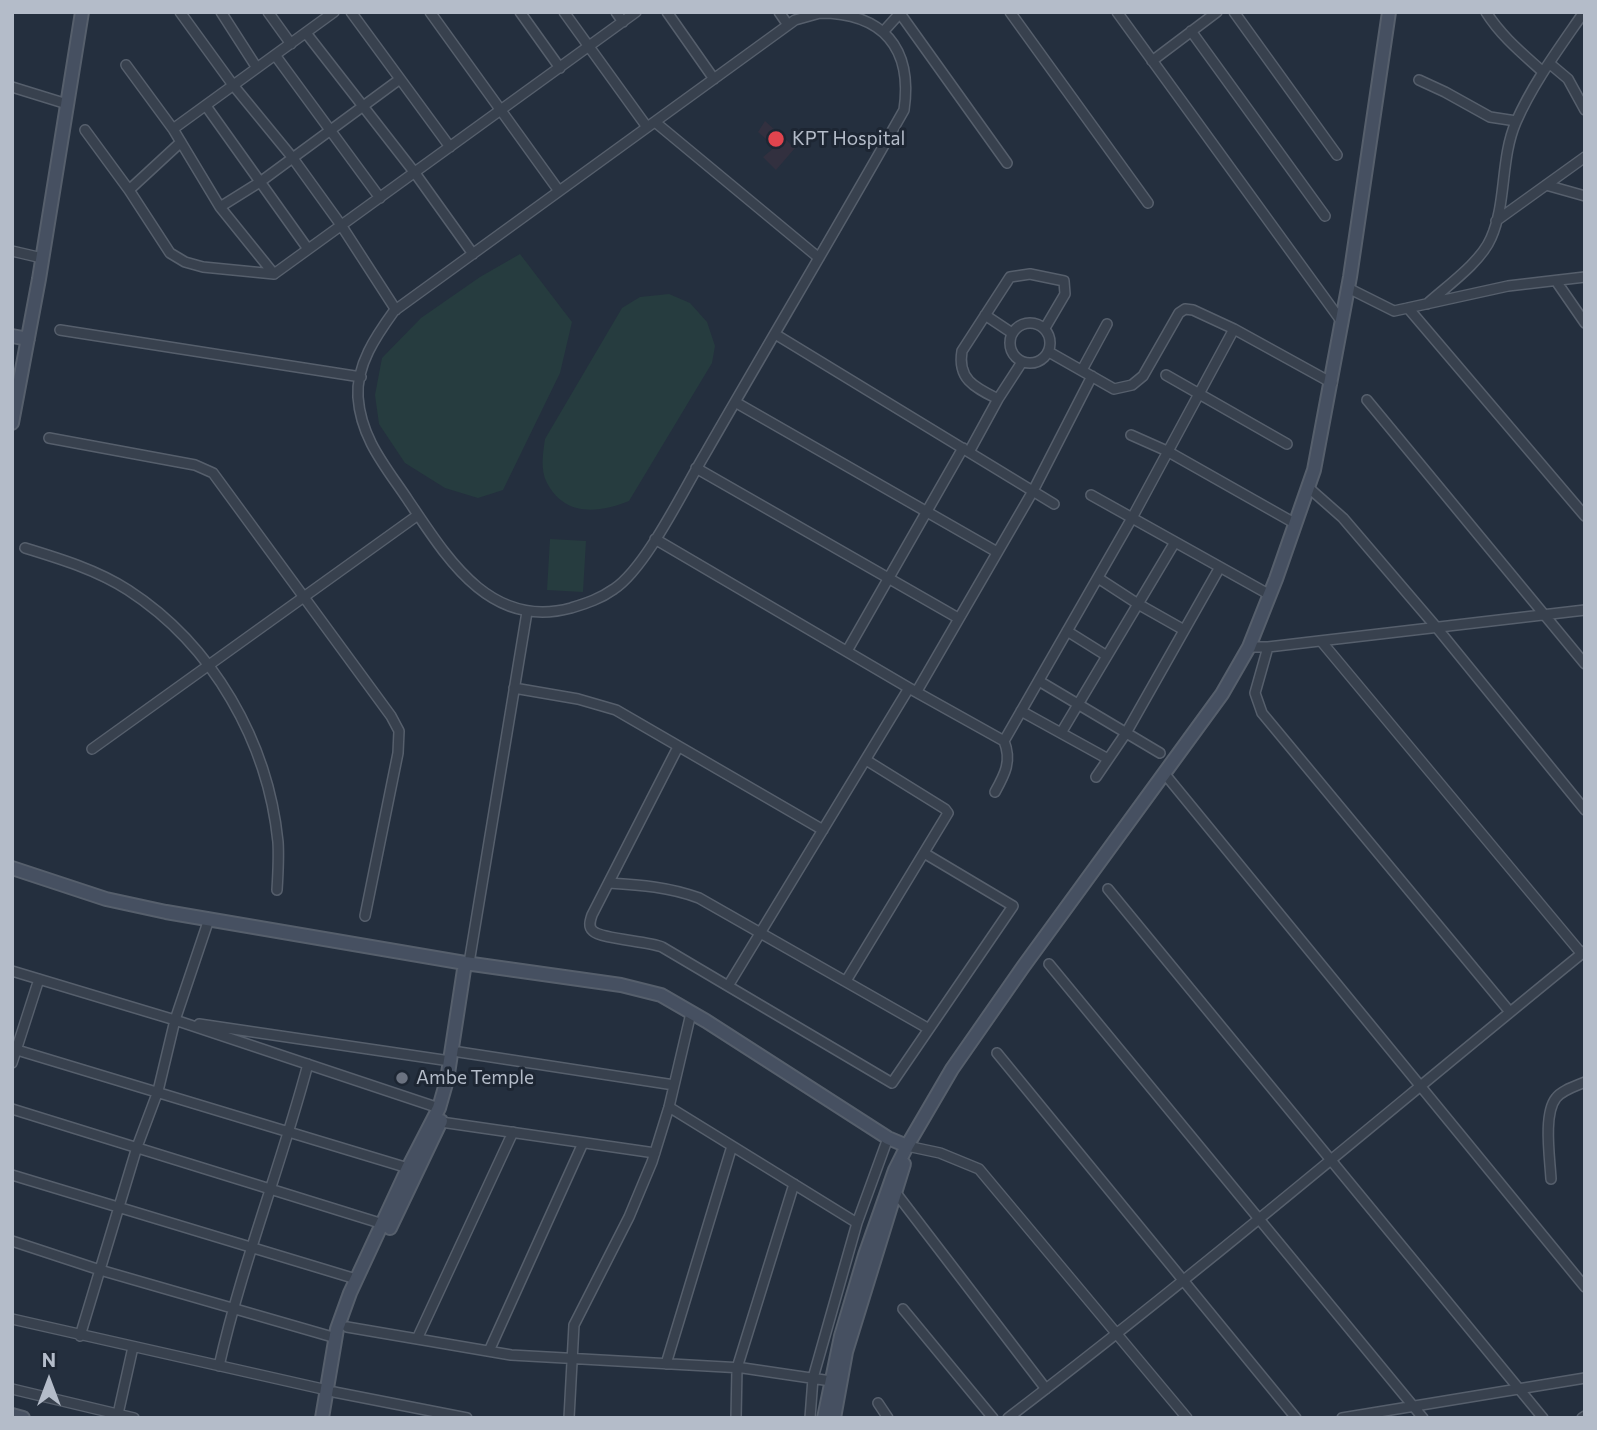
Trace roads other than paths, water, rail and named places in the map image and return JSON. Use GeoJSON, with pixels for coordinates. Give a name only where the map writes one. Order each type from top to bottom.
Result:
{"type":"FeatureCollection","features":[{"type":"Feature","properties":{"kind":"street"},"geometry":{"type":"LineString","coordinates":[[12,423],[82,12]]}},
{"type":"Feature","properties":{"kind":"street"},"geometry":{"type":"LineString","coordinates":[[180,12],[233,85],[292,157],[341,225],[396,310]]}},
{"type":"Feature","properties":{"kind":"street"},"geometry":{"type":"LineString","coordinates":[[221,12],[257,68]]}},
{"type":"Feature","properties":{"kind":"street"},"geometry":{"type":"LineString","coordinates":[[268,12],[291,44]]}},
{"type":"Feature","properties":{"kind":"street"},"geometry":{"type":"LineString","coordinates":[[173,129],[334,12]]}},
{"type":"Feature","properties":{"kind":"street"},"geometry":{"type":"LineString","coordinates":[[351,12],[450,147]]}},
{"type":"Feature","properties":{"kind":"street"},"geometry":{"type":"LineString","coordinates":[[430,12],[559,191]]}},
{"type":"Feature","properties":{"kind":"street"},"geometry":{"type":"LineString","coordinates":[[520,12],[560,68]]}},
{"type":"Feature","properties":{"kind":"street"},"geometry":{"type":"LineString","coordinates":[[564,12],[651,125],[819,258]]}},
{"type":"Feature","properties":{"kind":"street"},"geometry":{"type":"LineString","coordinates":[[616,12],[623,22]]}},
{"type":"Feature","properties":{"kind":"street"},"geometry":{"type":"LineString","coordinates":[[85,130],[170,253],[185,262],[203,267],[274,274],[636,12]]}},
{"type":"Feature","properties":{"kind":"street"},"geometry":{"type":"LineString","coordinates":[[667,12],[714,79]]}},
{"type":"Feature","properties":{"kind":"street"},"geometry":{"type":"LineString","coordinates":[[779,12],[788,25]]}},
{"type":"Feature","properties":{"kind":"street"},"geometry":{"type":"LineString","coordinates":[[1010,12],[1148,203]]}},
{"type":"Feature","properties":{"kind":"street"},"geometry":{"type":"LineString","coordinates":[[1117,12],[1342,322]]}},
{"type":"Feature","properties":{"kind":"street"},"geometry":{"type":"LineString","coordinates":[[1152,61],[1217,12]]}},
{"type":"Feature","properties":{"kind":"street"},"geometry":{"type":"LineString","coordinates":[[1234,12],[1337,155]]}},
{"type":"Feature","properties":{"kind":"street"},"geometry":{"type":"LineString","coordinates":[[824,1418],[841,1336],[865,1255],[895,1170],[907,1146],[952,1069],[1222,694],[1249,647],[1270,595],[1309,488],[1332,383],[1389,12]]}},
{"type":"Feature","properties":{"kind":"street"},"geometry":{"type":"LineString","coordinates":[[1486,12],[1494,26],[1510,43],[1543,72]]}},
{"type":"Feature","properties":{"kind":"street"},"geometry":{"type":"LineString","coordinates":[[1427,304],[1479,256],[1492,238],[1510,138],[1516,121],[1543,72],[1584,12]]}},
{"type":"Feature","properties":{"kind":"street"},"geometry":{"type":"LineString","coordinates":[[820,13],[841,13],[870,22],[893,40],[902,59],[907,88],[904,110],[631,576],[595,601],[556,612],[527,612],[505,606],[461,574],[418,515],[363,429],[358,395],[374,338],[396,310],[788,25],[795,20],[820,13]]}},
{"type":"Feature","properties":{"kind":"street"},"geometry":{"type":"LineString","coordinates":[[883,32],[900,13],[1007,163]]}},
{"type":"Feature","properties":{"kind":"street"},"geometry":{"type":"LineString","coordinates":[[1191,31],[1325,216]]}},
{"type":"Feature","properties":{"kind":"street"},"geometry":{"type":"LineString","coordinates":[[306,33],[415,173],[473,254]]}},
{"type":"Feature","properties":{"kind":"street"},"geometry":{"type":"LineString","coordinates":[[275,55],[380,198]]}},
{"type":"Feature","properties":{"kind":"street"},"geometry":{"type":"LineString","coordinates":[[1549,63],[1568,79],[1585,110]]}},
{"type":"Feature","properties":{"kind":"street"},"geometry":{"type":"LineString","coordinates":[[126,65],[173,129],[220,207],[274,274]]}},
{"type":"Feature","properties":{"kind":"street"},"geometry":{"type":"LineString","coordinates":[[220,207],[260,182],[400,79]]}},
{"type":"Feature","properties":{"kind":"street"},"geometry":{"type":"LineString","coordinates":[[1419,80],[1490,117],[1516,121]]}},
{"type":"Feature","properties":{"kind":"street"},"geometry":{"type":"LineString","coordinates":[[12,87],[67,104]]}},
{"type":"Feature","properties":{"kind":"street"},"geometry":{"type":"LineString","coordinates":[[206,106],[308,249]]}},
{"type":"Feature","properties":{"kind":"street"},"geometry":{"type":"LineString","coordinates":[[129,190],[181,142]]}},
{"type":"Feature","properties":{"kind":"street"},"geometry":{"type":"LineString","coordinates":[[1496,221],[1585,157]]}},
{"type":"Feature","properties":{"kind":"street"},"geometry":{"type":"LineString","coordinates":[[1546,185],[1585,196]]}},
{"type":"Feature","properties":{"kind":"street"},"geometry":{"type":"LineString","coordinates":[[12,251],[42,258]]}},
{"type":"Feature","properties":{"kind":"street"},"geometry":{"type":"LineString","coordinates":[[998,400],[968,382],[961,361],[962,351],[1010,277],[1030,274],[1064,281],[1066,294],[1045,328]]}},
{"type":"Feature","properties":{"kind":"street"},"geometry":{"type":"LineString","coordinates":[[1348,288],[1394,311],[1507,286],[1585,277]]}},
{"type":"Feature","properties":{"kind":"street"},"geometry":{"type":"LineString","coordinates":[[1556,281],[1585,323]]}},
{"type":"Feature","properties":{"kind":"street"},"geometry":{"type":"LineString","coordinates":[[1408,308],[1585,516]]}},
{"type":"Feature","properties":{"kind":"street"},"geometry":{"type":"LineString","coordinates":[[1049,352],[1114,389],[1132,386],[1143,376],[1182,310],[1193,310],[1234,329],[1332,383]]}},
{"type":"Feature","properties":{"kind":"street"},"geometry":{"type":"LineString","coordinates":[[985,315],[1012,333]]}},
{"type":"Feature","properties":{"kind":"street"},"geometry":{"type":"LineString","coordinates":[[1029,322],[1045,328],[1051,342],[1046,357],[1031,363],[1016,358],[1009,344],[1012,333],[1029,322]]}},
{"type":"Feature","properties":{"kind":"street"},"geometry":{"type":"LineString","coordinates":[[1082,370],[1107,324]]}},
{"type":"Feature","properties":{"kind":"street"},"geometry":{"type":"LineString","coordinates":[[1004,741],[1132,518],[1234,329]]}},
{"type":"Feature","properties":{"kind":"street"},"geometry":{"type":"LineString","coordinates":[[60,330],[361,377]]}},
{"type":"Feature","properties":{"kind":"street"},"geometry":{"type":"LineString","coordinates":[[775,334],[1054,504]]}},
{"type":"Feature","properties":{"kind":"street"},"geometry":{"type":"LineString","coordinates":[[12,336],[28,339]]}},
{"type":"Feature","properties":{"kind":"street"},"geometry":{"type":"LineString","coordinates":[[847,651],[926,512],[1022,362]]}},
{"type":"Feature","properties":{"kind":"street"},"geometry":{"type":"LineString","coordinates":[[1166,375],[1287,444]]}},
{"type":"Feature","properties":{"kind":"street"},"geometry":{"type":"LineString","coordinates":[[728,986],[866,760],[958,618],[1033,491],[1092,376]]}},
{"type":"Feature","properties":{"kind":"street"},"geometry":{"type":"LineString","coordinates":[[1367,400],[1585,664]]}},
{"type":"Feature","properties":{"kind":"street"},"geometry":{"type":"LineString","coordinates":[[735,402],[997,552]]}},
{"type":"Feature","properties":{"kind":"street"},"geometry":{"type":"LineString","coordinates":[[1131,435],[1167,451],[1296,524]]}},
{"type":"Feature","properties":{"kind":"street"},"geometry":{"type":"LineString","coordinates":[[49,438],[195,465],[213,472],[391,716],[398,731],[398,752],[365,916]]}},
{"type":"Feature","properties":{"kind":"street"},"geometry":{"type":"LineString","coordinates":[[696,468],[958,618]]}},
{"type":"Feature","properties":{"kind":"street"},"geometry":{"type":"LineString","coordinates":[[1309,488],[1343,518],[1437,628],[1585,810]]}},
{"type":"Feature","properties":{"kind":"street"},"geometry":{"type":"LineString","coordinates":[[1091,495],[1270,595]]}},
{"type":"Feature","properties":{"kind":"street"},"geometry":{"type":"LineString","coordinates":[[92,749],[418,515]]}},
{"type":"Feature","properties":{"kind":"street"},"geometry":{"type":"LineString","coordinates":[[655,539],[1004,741],[1009,753],[1008,764],[995,792]]}},
{"type":"Feature","properties":{"kind":"street"},"geometry":{"type":"LineString","coordinates":[[1061,733],[1175,542]]}},
{"type":"Feature","properties":{"kind":"street"},"geometry":{"type":"LineString","coordinates":[[26,548],[79,565],[128,590],[175,626],[210,664],[233,702],[256,751],[269,796],[278,843],[277,890]]}},
{"type":"Feature","properties":{"kind":"street"},"geometry":{"type":"LineString","coordinates":[[1096,777],[1126,733],[1220,567]]}},
{"type":"Feature","properties":{"kind":"street"},"geometry":{"type":"LineString","coordinates":[[1098,578],[1184,630]]}},
{"type":"Feature","properties":{"kind":"street"},"geometry":{"type":"LineString","coordinates":[[1249,647],[1585,610]]}},
{"type":"Feature","properties":{"kind":"street"},"geometry":{"type":"LineString","coordinates":[[322,1418],[356,1298],[441,1122],[455,1082],[455,1057],[469,963],[527,612]]}},
{"type":"Feature","properties":{"kind":"street"},"geometry":{"type":"LineString","coordinates":[[1067,631],[1107,656]]}},
{"type":"Feature","properties":{"kind":"street"},"geometry":{"type":"LineString","coordinates":[[1008,1418],[1258,1219],[1583,952],[1321,641]]}},
{"type":"Feature","properties":{"kind":"street"},"geometry":{"type":"LineString","coordinates":[[1268,647],[1255,693],[1262,713],[1510,1012]]}},
{"type":"Feature","properties":{"kind":"street"},"geometry":{"type":"LineString","coordinates":[[1039,681],[1160,753]]}},
{"type":"Feature","properties":{"kind":"street"},"geometry":{"type":"LineString","coordinates":[[513,688],[578,699],[616,710],[823,830]]}},
{"type":"Feature","properties":{"kind":"street"},"geometry":{"type":"LineString","coordinates":[[1021,711],[1108,759]]}},
{"type":"Feature","properties":{"kind":"street"},"geometry":{"type":"LineString","coordinates":[[678,747],[589,922],[594,932],[662,947],[892,1083],[1013,905],[923,853]]}},
{"type":"Feature","properties":{"kind":"street"},"geometry":{"type":"LineString","coordinates":[[846,981],[947,816],[947,811],[866,760]]}},
{"type":"Feature","properties":{"kind":"street"},"geometry":{"type":"LineString","coordinates":[[1164,773],[1585,1287]]}},
{"type":"Feature","properties":{"kind":"street"},"geometry":{"type":"LineString","coordinates":[[12,869],[106,899],[209,919],[469,963],[621,985],[661,995],[888,1138],[907,1146],[940,1153],[979,1169],[1187,1418]]}},
{"type":"Feature","properties":{"kind":"street"},"geometry":{"type":"LineString","coordinates":[[610,883],[650,885],[699,898],[929,1029]]}},
{"type":"Feature","properties":{"kind":"street"},"geometry":{"type":"LineString","coordinates":[[1108,889],[1543,1418]]}},
{"type":"Feature","properties":{"kind":"street"},"geometry":{"type":"LineString","coordinates":[[80,1336],[137,1147],[158,1091],[175,1020],[209,919]]}},
{"type":"Feature","properties":{"kind":"street"},"geometry":{"type":"LineString","coordinates":[[1049,964],[1423,1418]]}},
{"type":"Feature","properties":{"kind":"street"},"geometry":{"type":"LineString","coordinates":[[12,971],[175,1020],[439,1108]]}},
{"type":"Feature","properties":{"kind":"street"},"geometry":{"type":"LineString","coordinates":[[12,1063],[39,979]]}},
{"type":"Feature","properties":{"kind":"street"},"geometry":{"type":"LineString","coordinates":[[569,1418],[574,1325],[629,1217],[655,1153],[669,1107],[691,1013]]}},
{"type":"Feature","properties":{"kind":"street"},"geometry":{"type":"LineString","coordinates":[[175,1020],[674,1085]]}},
{"type":"Feature","properties":{"kind":"street"},"geometry":{"type":"LineString","coordinates":[[18,1050],[408,1168]]}},
{"type":"Feature","properties":{"kind":"street"},"geometry":{"type":"LineString","coordinates":[[997,1053],[1296,1418]]}},
{"type":"Feature","properties":{"kind":"street"},"geometry":{"type":"LineString","coordinates":[[330,1418],[336,1338],[356,1279],[439,1108],[455,1057]]}},
{"type":"Feature","properties":{"kind":"street"},"geometry":{"type":"LineString","coordinates":[[219,1366],[232,1308],[290,1131],[308,1064]]}},
{"type":"Feature","properties":{"kind":"street"},"geometry":{"type":"LineString","coordinates":[[1551,1179],[1551,1110],[1556,1098],[1585,1082]]}},
{"type":"Feature","properties":{"kind":"street"},"geometry":{"type":"LineString","coordinates":[[669,1107],[857,1223]]}},
{"type":"Feature","properties":{"kind":"street"},"geometry":{"type":"LineString","coordinates":[[12,1109],[383,1224]]}},
{"type":"Feature","properties":{"kind":"street"},"geometry":{"type":"LineString","coordinates":[[441,1122],[655,1153]]}},
{"type":"Feature","properties":{"kind":"street"},"geometry":{"type":"LineString","coordinates":[[417,1339],[513,1132]]}},
{"type":"Feature","properties":{"kind":"street"},"geometry":{"type":"LineString","coordinates":[[810,1418],[813,1378],[857,1223],[888,1138]]}},
{"type":"Feature","properties":{"kind":"street"},"geometry":{"type":"LineString","coordinates":[[489,1352],[583,1143]]}},
{"type":"Feature","properties":{"kind":"street"},"geometry":{"type":"LineString","coordinates":[[666,1364],[732,1146]]}},
{"type":"Feature","properties":{"kind":"street"},"geometry":{"type":"LineString","coordinates":[[834,1418],[846,1352],[903,1173],[907,1146]]}},
{"type":"Feature","properties":{"kind":"street"},"geometry":{"type":"LineString","coordinates":[[12,1175],[356,1279]]}},
{"type":"Feature","properties":{"kind":"street"},"geometry":{"type":"LineString","coordinates":[[736,1418],[737,1368],[794,1184]]}},
{"type":"Feature","properties":{"kind":"street"},"geometry":{"type":"LineString","coordinates":[[896,1193],[1046,1389]]}},
{"type":"Feature","properties":{"kind":"street"},"geometry":{"type":"LineString","coordinates":[[12,1241],[100,1270],[336,1338]]}},
{"type":"Feature","properties":{"kind":"street"},"geometry":{"type":"LineString","coordinates":[[903,1308],[993,1418]]}},
{"type":"Feature","properties":{"kind":"street"},"geometry":{"type":"LineString","coordinates":[[12,1319],[330,1391],[467,1418]]}},
{"type":"Feature","properties":{"kind":"street"},"geometry":{"type":"LineString","coordinates":[[347,1326],[511,1355],[737,1368],[831,1381]]}},
{"type":"Feature","properties":{"kind":"street"},"geometry":{"type":"LineString","coordinates":[[118,1414],[133,1347]]}},
{"type":"Feature","properties":{"kind":"street"},"geometry":{"type":"LineString","coordinates":[[1342,1418],[1585,1378]]}},
{"type":"Feature","properties":{"kind":"street"},"geometry":{"type":"LineString","coordinates":[[12,1389],[134,1418]]}},
{"type":"Feature","properties":{"kind":"street"},"geometry":{"type":"LineString","coordinates":[[878,1403],[888,1418]]}},
{"type":"Feature","properties":{"kind":"street"},"geometry":{"type":"LineString","coordinates":[[12,1415],[23,1418]]}},
{"type":"Feature","properties":{"kind":"place","name":"KPT Hospital"},"geometry":{"type":"Point","coordinates":[776,139]}},
{"type":"Feature","properties":{"kind":"place","name":"Ambe Temple"},"geometry":{"type":"Point","coordinates":[402,1078]}}]}
